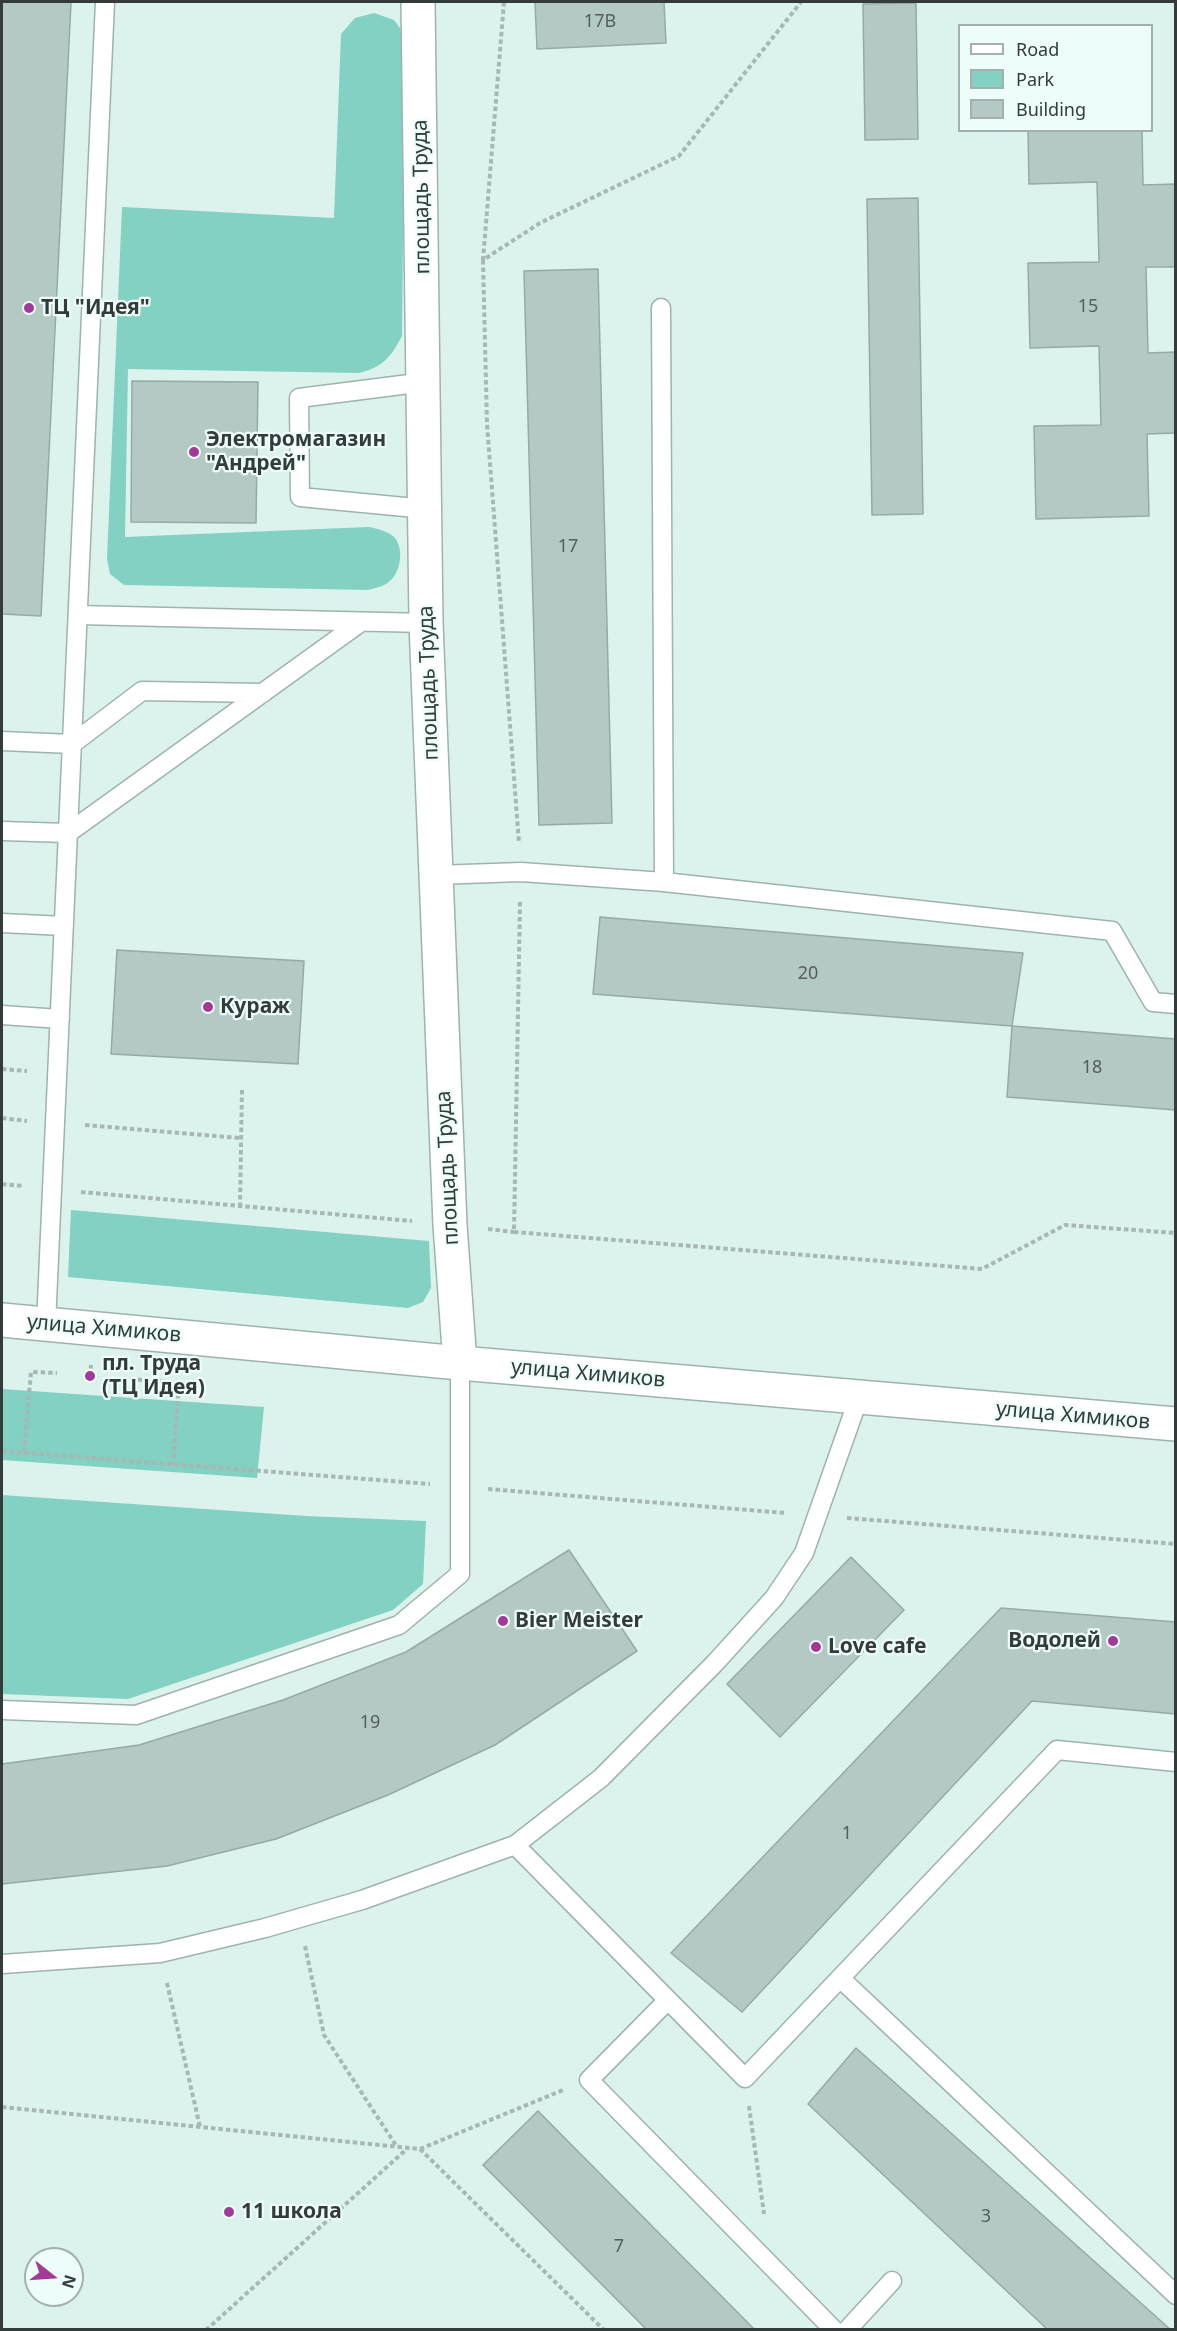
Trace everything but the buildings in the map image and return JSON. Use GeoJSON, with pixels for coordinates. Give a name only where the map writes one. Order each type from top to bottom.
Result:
{"type":"FeatureCollection","features":[{"type":"Feature","properties":{"kind":"street","name":"площадь Труда"},"geometry":{"type":"LineString","coordinates":[[418,2],[425,382],[426,623],[450,1225],[460,1363]]}},
{"type":"Feature","properties":{"kind":"street","name":"улица Химиков"},"geometry":{"type":"LineString","coordinates":[[2,1320],[460,1363],[1176,1424]]}},
{"type":"Feature","properties":{"kind":"lane"},"geometry":{"type":"LineString","coordinates":[[46,1324],[105,2]]}},
{"type":"Feature","properties":{"kind":"lane"},"geometry":{"type":"LineString","coordinates":[[661,308],[664,882]]}},
{"type":"Feature","properties":{"kind":"lane"},"geometry":{"type":"LineString","coordinates":[[425,382],[299,398],[300,497],[426,509]]}},
{"type":"Feature","properties":{"kind":"lane"},"geometry":{"type":"LineString","coordinates":[[78,615],[426,623]]}},
{"type":"Feature","properties":{"kind":"lane"},"geometry":{"type":"LineString","coordinates":[[2,831],[68,833],[361,622]]}},
{"type":"Feature","properties":{"kind":"lane"},"geometry":{"type":"LineString","coordinates":[[2,741],[72,744],[142,691],[263,693]]}},
{"type":"Feature","properties":{"kind":"lane"},"geometry":{"type":"LineString","coordinates":[[436,875],[521,872],[664,882],[1112,931],[1153,1002],[1176,1004]]}},
{"type":"Feature","properties":{"kind":"lane"},"geometry":{"type":"LineString","coordinates":[[2,923],[64,926]]}},
{"type":"Feature","properties":{"kind":"lane"},"geometry":{"type":"LineString","coordinates":[[2,1015],[60,1019]]}},
{"type":"Feature","properties":{"kind":"lane"},"geometry":{"type":"LineString","coordinates":[[2,1710],[136,1715],[399,1625],[460,1574],[460,1363]]}},
{"type":"Feature","properties":{"kind":"lane"},"geometry":{"type":"LineString","coordinates":[[2,1964],[160,1953],[299,1918],[438,1874],[515,1845],[601,1778],[715,1663],[780,1589],[804,1553],[859,1397]]}},
{"type":"Feature","properties":{"kind":"lane"},"geometry":{"type":"LineString","coordinates":[[515,1845],[745,2078],[1057,1750],[1176,1762]]}},
{"type":"Feature","properties":{"kind":"lane"},"geometry":{"type":"LineString","coordinates":[[840,1977],[1176,2295]]}},
{"type":"Feature","properties":{"kind":"lane"},"geometry":{"type":"LineString","coordinates":[[668,2000],[589,2080],[834,2330]]}},
{"type":"Feature","properties":{"kind":"lane"},"geometry":{"type":"LineString","coordinates":[[847,2330],[892,2281]]}},
{"type":"Feature","properties":{"kind":"path"},"geometry":{"type":"LineString","coordinates":[[504,2],[483,260],[487,423],[521,872],[514,1232]]}},
{"type":"Feature","properties":{"kind":"path"},"geometry":{"type":"LineString","coordinates":[[483,260],[540,223],[679,156],[801,2]]}},
{"type":"Feature","properties":{"kind":"path"},"geometry":{"type":"LineString","coordinates":[[240,1207],[242,1088]]}},
{"type":"Feature","properties":{"kind":"path"},"geometry":{"type":"LineString","coordinates":[[2,1118],[240,1138]]}},
{"type":"Feature","properties":{"kind":"path"},"geometry":{"type":"LineString","coordinates":[[2,1184],[514,1232],[982,1269],[1065,1225],[1176,1233]]}},
{"type":"Feature","properties":{"kind":"path"},"geometry":{"type":"LineString","coordinates":[[24,1452],[31,1372],[57,1373]]}},
{"type":"Feature","properties":{"kind":"path"},"geometry":{"type":"LineString","coordinates":[[130,1379],[179,1383],[173,1465]]}},
{"type":"Feature","properties":{"kind":"path"},"geometry":{"type":"LineString","coordinates":[[2,1451],[1176,1544]]}},
{"type":"Feature","properties":{"kind":"path"},"geometry":{"type":"LineString","coordinates":[[299,1918],[324,2035],[397,2147]]}},
{"type":"Feature","properties":{"kind":"path"},"geometry":{"type":"LineString","coordinates":[[160,1953],[200,2127]]}},
{"type":"Feature","properties":{"kind":"path"},"geometry":{"type":"LineString","coordinates":[[745,2078],[771,2265]]}},
{"type":"Feature","properties":{"kind":"path"},"geometry":{"type":"LineString","coordinates":[[2,2107],[420,2149],[589,2080]]}},
{"type":"Feature","properties":{"kind":"path"},"geometry":{"type":"LineString","coordinates":[[206,2330],[408,2148]]}},
{"type":"Feature","properties":{"kind":"path"},"geometry":{"type":"LineString","coordinates":[[420,2149],[604,2330]]}},
{"type":"Feature","properties":{"kind":"green space"},"geometry":{"type":"Polygon","coordinates":[[[374,13],[394,20],[405,35],[402,336],[385,360],[374,368],[359,373],[128,369],[125,537],[369,527],[386,532],[395,538],[400,550],[398,569],[386,584],[368,590],[124,585],[110,574],[107,559],[122,207],[334,218],[341,34],[355,18],[374,13]]]}},
{"type":"Feature","properties":{"kind":"green space"},"geometry":{"type":"Polygon","coordinates":[[[71,1210],[429,1241],[431,1288],[423,1302],[408,1308],[68,1277],[71,1210]]]}},
{"type":"Feature","properties":{"kind":"green space"},"geometry":{"type":"Polygon","coordinates":[[[2,1389],[264,1407],[257,1478],[2,1460],[2,1389]]]}},
{"type":"Feature","properties":{"kind":"green space"},"geometry":{"type":"Polygon","coordinates":[[[2,1495],[306,1516],[426,1521],[423,1584],[393,1610],[128,1699],[2,1694],[2,1495]]]}},
{"type":"Feature","properties":{"kind":"place","name":"ТЦ \"Идея\""},"geometry":{"type":"Point","coordinates":[29,308]}},
{"type":"Feature","properties":{"kind":"place","name":"Электромагазин \"Андрей\""},"geometry":{"type":"Point","coordinates":[194,452]}},
{"type":"Feature","properties":{"kind":"place","name":"Кураж"},"geometry":{"type":"Point","coordinates":[208,1007]}},
{"type":"Feature","properties":{"kind":"place","name":"пл. Труда (ТЦ Идея)"},"geometry":{"type":"Point","coordinates":[90,1376]}},
{"type":"Feature","properties":{"kind":"place","name":"Bier Meister"},"geometry":{"type":"Point","coordinates":[503,1621]}},
{"type":"Feature","properties":{"kind":"place","name":"Водолей"},"geometry":{"type":"Point","coordinates":[1113,1641]}},
{"type":"Feature","properties":{"kind":"place","name":"Love cafe"},"geometry":{"type":"Point","coordinates":[816,1647]}},
{"type":"Feature","properties":{"kind":"place","name":"11 школа"},"geometry":{"type":"Point","coordinates":[229,2212]}}]}
